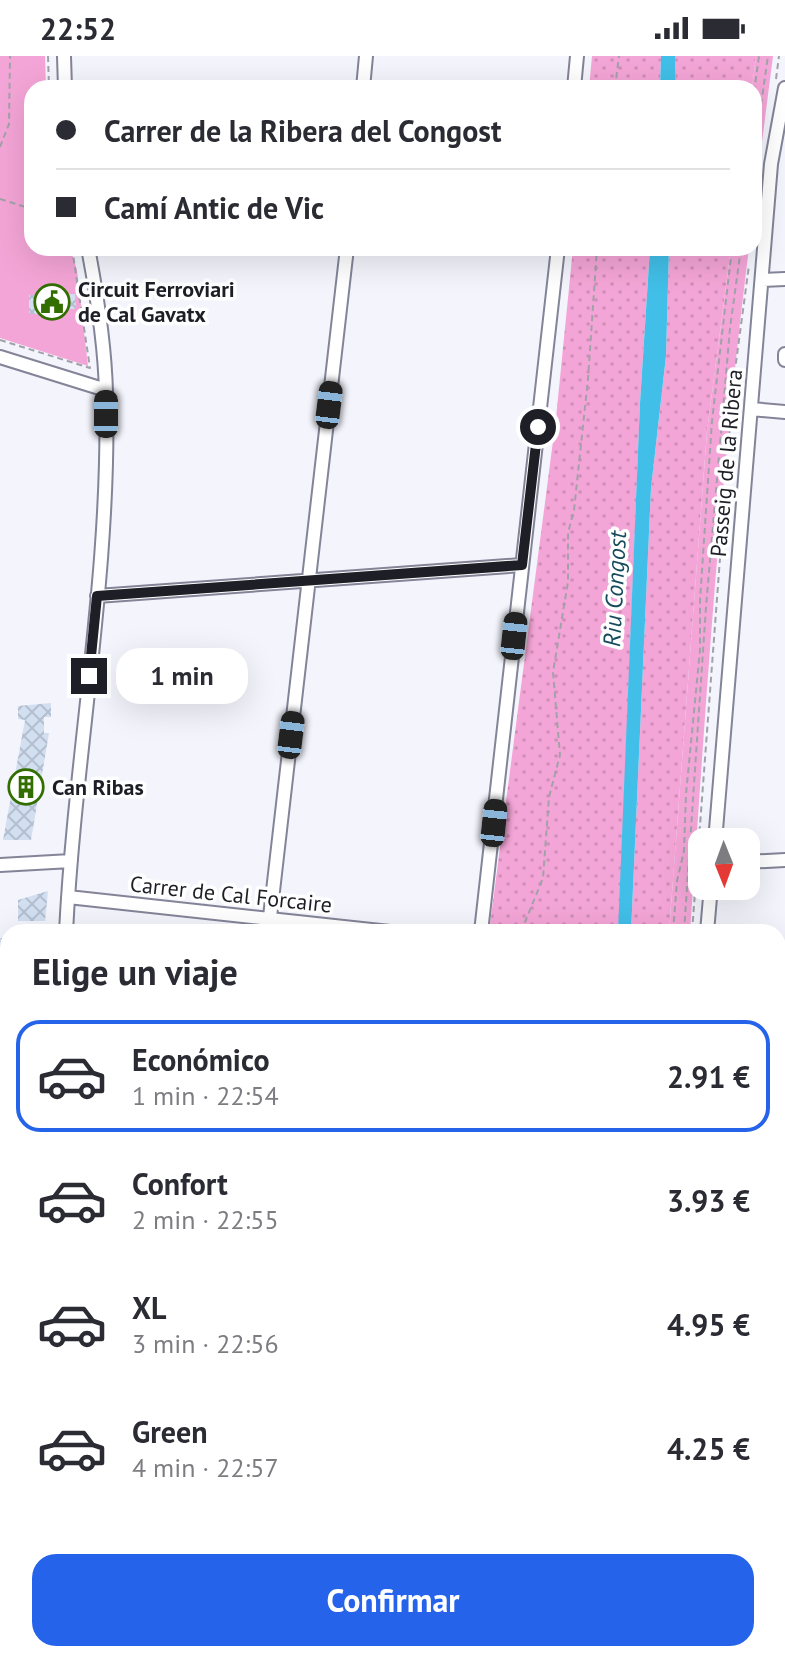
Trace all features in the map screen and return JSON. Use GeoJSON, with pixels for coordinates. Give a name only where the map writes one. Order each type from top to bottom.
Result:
{"type":"FeatureCollection","features":[{"type":"Feature","properties":{"kind":"street"},"geometry":{"type":"LineString","coordinates":[[64,56],[65,80]]}},
{"type":"Feature","properties":{"kind":"street"},"geometry":{"type":"LineString","coordinates":[[364,80],[366,56]]}},
{"type":"Feature","properties":{"kind":"street"},"geometry":{"type":"LineString","coordinates":[[575,80],[577,56]]}},
{"type":"Feature","properties":{"kind":"street","name":"Passeig de la Ribera"},"geometry":{"type":"LineString","coordinates":[[716,828],[771,164],[785,88]]}},
{"type":"Feature","properties":{"kind":"street"},"geometry":{"type":"LineString","coordinates":[[66,924],[106,488],[106,390],[89,256]]}},
{"type":"Feature","properties":{"kind":"street"},"geometry":{"type":"LineString","coordinates":[[270,924],[346,256]]}},
{"type":"Feature","properties":{"kind":"street"},"geometry":{"type":"LineString","coordinates":[[482,924],[557,256]]}},
{"type":"Feature","properties":{"kind":"street"},"geometry":{"type":"LineString","coordinates":[[762,280],[785,279]]}},
{"type":"Feature","properties":{"kind":"street"},"geometry":{"type":"LineString","coordinates":[[785,354],[785,360]]}},
{"type":"Feature","properties":{"kind":"street"},"geometry":{"type":"LineString","coordinates":[[0,357],[106,390]]}},
{"type":"Feature","properties":{"kind":"street"},"geometry":{"type":"LineString","coordinates":[[751,409],[785,412]]}},
{"type":"Feature","properties":{"kind":"street"},"geometry":{"type":"LineString","coordinates":[[97,596],[522,565]]}},
{"type":"Feature","properties":{"kind":"street"},"geometry":{"type":"LineString","coordinates":[[760,861],[785,860]]}},
{"type":"Feature","properties":{"kind":"street"},"geometry":{"type":"LineString","coordinates":[[0,865],[71,861]]}},
{"type":"Feature","properties":{"kind":"street","name":"Carrer de Cal Forcaire"},"geometry":{"type":"LineString","coordinates":[[68,897],[326,924]]}},
{"type":"Feature","properties":{"kind":"street"},"geometry":{"type":"LineString","coordinates":[[708,924],[710,900]]}},
{"type":"Feature","properties":{"kind":"path"},"geometry":{"type":"LineString","coordinates":[[0,147],[9,124],[10,56]]}},
{"type":"Feature","properties":{"kind":"path"},"geometry":{"type":"LineString","coordinates":[[48,56],[49,80]]}},
{"type":"Feature","properties":{"kind":"path"},"geometry":{"type":"LineString","coordinates":[[616,80],[619,56]]}},
{"type":"Feature","properties":{"kind":"path"},"geometry":{"type":"LineString","coordinates":[[756,80],[759,56]]}},
{"type":"Feature","properties":{"kind":"path"},"geometry":{"type":"LineString","coordinates":[[762,98],[768,56]]}},
{"type":"Feature","properties":{"kind":"path"},"geometry":{"type":"LineString","coordinates":[[0,199],[24,206]]}},
{"type":"Feature","properties":{"kind":"path"},"geometry":{"type":"LineString","coordinates":[[0,340],[90,368],[73,256]]}},
{"type":"Feature","properties":{"kind":"path"},"geometry":{"type":"LineString","coordinates":[[524,924],[543,878],[549,797],[560,755],[553,672],[568,582],[568,533],[574,510],[588,379],[596,256]]}},
{"type":"Feature","properties":{"kind":"path"},"geometry":{"type":"LineString","coordinates":[[674,924],[677,881],[684,851],[687,780],[700,650],[700,600],[712,421],[731,256]]}},
{"type":"Feature","properties":{"kind":"path"},"geometry":{"type":"LineString","coordinates":[[685,924],[706,607],[730,328],[740,256]]}},
{"type":"Feature","properties":{"kind":"path"},"geometry":{"type":"LineString","coordinates":[[693,924],[733,385],[750,263]]}},
{"type":"Feature","properties":{"kind":"shaded area"},"geometry":{"type":"Polygon","coordinates":[[[0,56],[45,56],[46,80],[24,80],[24,256],[73,256],[77,270],[88,366],[0,338],[0,56]]]}},
{"type":"Feature","properties":{"kind":"shaded area"},"geometry":{"type":"Polygon","coordinates":[[[592,56],[661,56],[660,80],[590,80],[592,56]]]}},
{"type":"Feature","properties":{"kind":"shaded area"},"geometry":{"type":"Polygon","coordinates":[[[675,56],[756,56],[753,80],[676,80],[675,56]]]}},
{"type":"Feature","properties":{"kind":"shaded area"},"geometry":{"type":"Polygon","coordinates":[[[756,56],[773,56],[762,142],[762,80],[753,80],[756,56]]]}},
{"type":"Feature","properties":{"kind":"shaded area"},"geometry":{"type":"Polygon","coordinates":[[[572,256],[649,256],[640,403],[619,924],[490,924],[556,418],[572,256]]]}},
{"type":"Feature","properties":{"kind":"shaded area"},"geometry":{"type":"Polygon","coordinates":[[[669,256],[730,256],[707,431],[670,924],[631,924],[651,488],[666,356],[669,256]]]}},
{"type":"Feature","properties":{"kind":"shaded area"},"geometry":{"type":"Polygon","coordinates":[[[730,256],[748,256],[722,504],[697,828],[688,828],[691,924],[670,924],[707,431],[730,256]]]}},
{"type":"Feature","properties":{"kind":"water"},"geometry":{"type":"Polygon","coordinates":[[[661,56],[675,56],[676,80],[660,80],[661,56]]]}},
{"type":"Feature","properties":{"kind":"water"},"geometry":{"type":"Polygon","coordinates":[[[649,256],[669,256],[666,356],[651,488],[631,924],[618,924],[640,403],[649,256]]]}},
{"type":"Feature","properties":{"kind":"building","name":"Circuit Ferroviari de Cal Gavatx"},"geometry":{"type":"Polygon","coordinates":[[[75,294],[76,309],[67,309],[67,313],[29,314],[29,295],[75,294]]]}},
{"type":"Feature","properties":{"kind":"building","name":"Can Ribas"},"geometry":{"type":"Polygon","coordinates":[[[51,703],[51,717],[44,717],[44,733],[49,733],[31,840],[3,840],[25,720],[18,719],[18,706],[51,703]]]}},
{"type":"Feature","properties":{"kind":"building"},"geometry":{"type":"Polygon","coordinates":[[[48,891],[45,921],[18,921],[18,900],[48,891]]]}},
{"type":"Feature","properties":{"kind":"place","name":"Circuit Ferroviari de Cal Gavatx"},"geometry":{"type":"Point","coordinates":[52,302]}},
{"type":"Feature","properties":{"kind":"place","name":"Can Ribas"},"geometry":{"type":"Point","coordinates":[26,787]}},
{"type":"Feature","properties":{"kind":"route"},"geometry":{"type":"LineString","coordinates":[[89,676],[97,596],[522,565],[538,427]]}},
{"type":"Feature","properties":{"kind":"water label","name":"Riu Congost"},"geometry":{"type":"Point","coordinates":[615,589]}}]}
